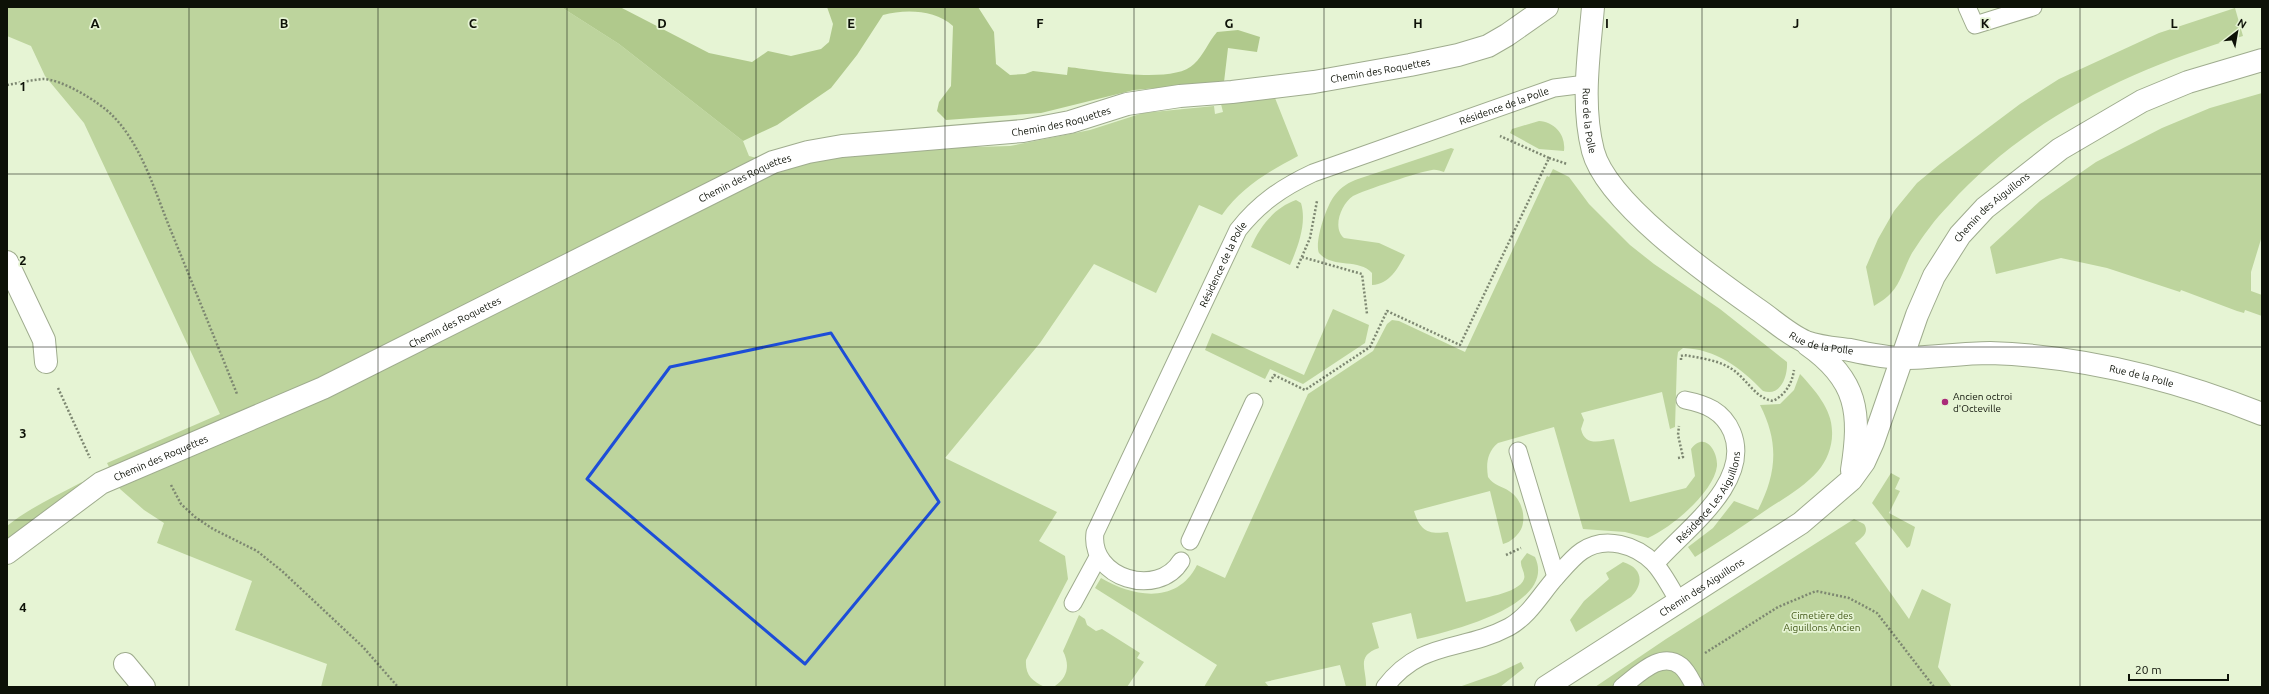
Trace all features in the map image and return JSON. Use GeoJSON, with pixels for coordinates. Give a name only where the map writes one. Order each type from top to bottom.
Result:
{"type":"FeatureCollection","features":[{"type":"Feature","properties":{"kind":"street","name":"Chemin des Roquettes"},"geometry":{"type":"LineString","coordinates":[[7,553],[101,483],[163,455],[323,388],[773,162],[808,152],[842,146],[1023,131],[1070,122],[1127,104],[1180,96],[1232,92],[1314,82],[1458,56],[1488,46],[1507,36],[1547,7]]}},
{"type":"Feature","properties":{"kind":"street","name":"Rue de la Polle"},"geometry":{"type":"LineString","coordinates":[[1593,7],[1586,84],[1594,152],[1604,174],[1616,192],[1634,211],[1701,267],[1804,342],[1830,348],[1903,358],[1991,353],[2100,366],[2154,379],[2262,414]]}},
{"type":"Feature","properties":{"kind":"street","name":"Chemin des Aiguillons"},"geometry":{"type":"LineString","coordinates":[[1546,687],[1801,523],[1851,480],[1864,462],[1873,442],[1917,315],[1934,276],[1960,235],[1985,208],[2060,149],[2142,101],[2188,82],[2262,60]]}},
{"type":"Feature","properties":{"kind":"street"},"geometry":{"type":"LineString","coordinates":[[7,262],[44,340],[46,362]]}},
{"type":"Feature","properties":{"kind":"street"},"geometry":{"type":"LineString","coordinates":[[1804,342],[1826,357],[1833,365],[1852,398],[1857,420],[1857,444],[1851,480]]}},
{"type":"Feature","properties":{"kind":"street"},"geometry":{"type":"LineString","coordinates":[[125,664],[144,687]]}},
{"type":"Feature","properties":{"kind":"lane"},"geometry":{"type":"LineString","coordinates":[[1967,7],[1975,25],[2033,7]]}},
{"type":"Feature","properties":{"kind":"lane","name":"Résidence de la Polle"},"geometry":{"type":"LineString","coordinates":[[1098,557],[1094,541],[1097,526],[1238,230],[1251,213],[1284,188],[1313,173],[1554,88],[1586,84]]}},
{"type":"Feature","properties":{"kind":"lane","name":"Résidence Les Aiguillons"},"geometry":{"type":"LineString","coordinates":[[1655,564],[1711,506],[1730,475],[1736,461],[1735,439],[1724,418],[1714,409],[1700,403],[1684,400]]}},
{"type":"Feature","properties":{"kind":"lane"},"geometry":{"type":"LineString","coordinates":[[1190,542],[1254,402]]}},
{"type":"Feature","properties":{"kind":"lane"},"geometry":{"type":"LineString","coordinates":[[1518,451],[1556,577]]}},
{"type":"Feature","properties":{"kind":"lane"},"geometry":{"type":"LineString","coordinates":[[1385,687],[1405,666],[1421,656],[1438,649],[1480,639],[1510,626],[1525,615],[1556,577],[1582,551],[1603,544],[1629,546],[1640,552],[1655,564],[1679,602]]}},
{"type":"Feature","properties":{"kind":"lane"},"geometry":{"type":"LineString","coordinates":[[1073,603],[1098,557],[1114,572],[1136,581],[1156,579],[1168,575],[1181,561]]}},
{"type":"Feature","properties":{"kind":"lane"},"geometry":{"type":"LineString","coordinates":[[1622,687],[1657,661],[1673,661],[1683,667],[1696,687]]}},
{"type":"Feature","properties":{"kind":"path"},"geometry":{"type":"LineString","coordinates":[[7,85],[44,79],[63,85],[94,101],[112,115],[136,147],[248,419]]}},
{"type":"Feature","properties":{"kind":"path"},"geometry":{"type":"LineString","coordinates":[[1499,135],[1549,158],[1569,165]]}},
{"type":"Feature","properties":{"kind":"path"},"geometry":{"type":"LineString","coordinates":[[1254,402],[1260,404],[1274,375],[1305,390],[1370,347],[1387,312],[1460,345],[1549,158]]}},
{"type":"Feature","properties":{"kind":"path"},"geometry":{"type":"LineString","coordinates":[[1297,268],[1315,217],[1317,199],[1313,173]]}},
{"type":"Feature","properties":{"kind":"path"},"geometry":{"type":"LineString","coordinates":[[1302,257],[1362,274],[1367,314]]}},
{"type":"Feature","properties":{"kind":"path"},"geometry":{"type":"LineString","coordinates":[[1681,360],[1681,356],[1684,355],[1723,364],[1742,376],[1758,396],[1773,401],[1780,397],[1790,383],[1794,370],[1793,365]]}},
{"type":"Feature","properties":{"kind":"path"},"geometry":{"type":"LineString","coordinates":[[46,362],[101,483]]}},
{"type":"Feature","properties":{"kind":"path"},"geometry":{"type":"LineString","coordinates":[[1678,458],[1683,457],[1678,435],[1684,400]]}},
{"type":"Feature","properties":{"kind":"path"},"geometry":{"type":"LineString","coordinates":[[163,455],[171,484],[181,504],[195,517],[213,529],[257,551],[282,571],[363,647],[398,687]]}},
{"type":"Feature","properties":{"kind":"path"},"geometry":{"type":"LineString","coordinates":[[1683,667],[1778,607],[1816,591],[1849,598],[1877,613],[1934,687]]}},
{"type":"Feature","properties":{"kind":"highlighted area"},"geometry":{"type":"Polygon","coordinates":[[[831,333],[939,502],[805,664],[587,479],[670,367],[831,333]]]}},
{"type":"Feature","properties":{"kind":"green space"},"geometry":{"type":"Polygon","coordinates":[[[7,7],[561,7],[619,44],[743,141],[749,156],[773,162],[977,136],[976,147],[1010,146],[1090,130],[1143,113],[1214,106],[1215,114],[1223,112],[1221,104],[1275,98],[1298,156],[1256,181],[1238,196],[1222,215],[1199,205],[1156,293],[1094,264],[1040,343],[945,458],[1057,512],[1039,541],[1065,556],[1068,579],[1026,660],[1027,670],[1030,677],[1045,687],[321,687],[327,664],[235,630],[252,581],[157,543],[164,523],[144,510],[120,489],[107,463],[220,414],[84,123],[45,76],[31,46],[7,36],[7,7]]]}},
{"type":"Feature","properties":{"kind":"green space"},"geometry":{"type":"Polygon","coordinates":[[[561,7],[620,7],[709,53],[752,62],[768,51],[791,56],[821,49],[829,42],[833,24],[827,7],[978,7],[994,32],[996,64],[1010,75],[1025,74],[1033,71],[1067,75],[1068,67],[1115,73],[1153,75],[1170,74],[1184,70],[1194,64],[1201,57],[1217,32],[1238,30],[1260,37],[1257,52],[1228,48],[1224,82],[1134,90],[1041,113],[946,120],[937,111],[939,102],[951,86],[953,26],[938,17],[920,12],[892,13],[883,15],[857,55],[831,88],[777,125],[743,141],[619,44],[561,7]]]}},
{"type":"Feature","properties":{"kind":"green space"},"geometry":{"type":"Polygon","coordinates":[[[2235,8],[2243,36],[2202,49],[2122,81],[2084,100],[2047,122],[2012,146],[1980,174],[1939,216],[1912,253],[1894,289],[1888,297],[1874,306],[1866,267],[1878,239],[1894,211],[1917,183],[1940,164],[2020,104],[2059,79],[2159,33],[2235,8]]]}},
{"type":"Feature","properties":{"kind":"green space"},"geometry":{"type":"Polygon","coordinates":[[[2262,93],[2262,236],[2251,272],[2251,291],[2262,295],[2262,316],[2245,310],[2244,313],[2237,311],[2181,290],[2180,292],[2107,268],[2061,258],[1996,274],[1990,247],[2040,201],[2096,162],[2162,128],[2210,108],[2262,93]]]}},
{"type":"Feature","properties":{"kind":"green space"},"geometry":{"type":"Polygon","coordinates":[[[1539,121],[1550,124],[1558,130],[1563,140],[1564,151],[1539,149],[1510,133],[1512,129],[1539,121]]]}},
{"type":"Feature","properties":{"kind":"green space"},"geometry":{"type":"Polygon","coordinates":[[[1451,148],[1454,149],[1444,172],[1435,170],[1426,171],[1368,190],[1353,196],[1342,210],[1338,222],[1340,234],[1344,238],[1379,243],[1405,255],[1393,274],[1384,282],[1372,285],[1372,273],[1367,268],[1353,264],[1331,261],[1319,253],[1318,241],[1328,206],[1337,192],[1348,183],[1451,148]]]}},
{"type":"Feature","properties":{"kind":"green space"},"geometry":{"type":"Polygon","coordinates":[[[1553,169],[1569,177],[1589,204],[1630,245],[1654,264],[1720,309],[1787,362],[1786,374],[1782,384],[1774,391],[1763,391],[1746,375],[1727,361],[1706,352],[1683,348],[1678,352],[1677,360],[1675,427],[1670,429],[1662,392],[1581,413],[1584,420],[1581,429],[1586,438],[1594,442],[1614,439],[1630,502],[1686,488],[1695,476],[1691,449],[1696,444],[1705,442],[1713,449],[1717,460],[1717,466],[1714,476],[1700,498],[1679,518],[1648,538],[1625,532],[1583,529],[1554,427],[1498,443],[1489,454],[1487,467],[1488,477],[1495,484],[1513,494],[1522,507],[1522,527],[1514,538],[1503,544],[1490,491],[1414,511],[1419,523],[1425,530],[1435,533],[1448,532],[1466,602],[1498,595],[1515,588],[1521,584],[1524,579],[1521,561],[1527,553],[1535,557],[1538,574],[1531,590],[1516,603],[1496,614],[1474,623],[1417,639],[1411,613],[1372,623],[1379,648],[1372,651],[1365,659],[1366,687],[1346,687],[1340,665],[1265,682],[1269,687],[1204,687],[1217,665],[1095,588],[1101,578],[1113,585],[1127,590],[1154,594],[1166,592],[1178,587],[1188,578],[1197,565],[1225,578],[1308,394],[1373,351],[1387,324],[1392,320],[1399,321],[1465,352],[1547,176],[1549,177],[1553,169]]]}},
{"type":"Feature","properties":{"kind":"green space"},"geometry":{"type":"Polygon","coordinates":[[[1296,200],[1301,203],[1303,219],[1299,243],[1290,265],[1251,247],[1263,225],[1274,213],[1288,203],[1296,200]]]}},
{"type":"Feature","properties":{"kind":"green space"},"geometry":{"type":"Polygon","coordinates":[[[1333,309],[1369,325],[1365,343],[1303,384],[1270,369],[1265,379],[1205,350],[1212,333],[1304,375],[1333,309]]]}},
{"type":"Feature","properties":{"kind":"green space"},"geometry":{"type":"Polygon","coordinates":[[[1800,374],[1811,386],[1826,407],[1829,415],[1832,431],[1832,442],[1824,462],[1818,471],[1807,482],[1795,491],[1695,557],[1688,547],[1713,528],[1734,501],[1758,510],[1769,483],[1773,458],[1773,445],[1770,432],[1760,405],[1780,404],[1794,390],[1800,374]]]}},
{"type":"Feature","properties":{"kind":"green space"},"geometry":{"type":"Polygon","coordinates":[[[1891,473],[1900,478],[1895,489],[1900,491],[1889,513],[1915,527],[1910,546],[1907,548],[1872,503],[1891,473]]]}},
{"type":"Feature","properties":{"kind":"green space"},"geometry":{"type":"Polygon","coordinates":[[[82,482],[78,489],[7,539],[7,526],[43,502],[82,482]]]}},
{"type":"Feature","properties":{"kind":"green space","name":"Cimetière des Aiguillons Ancien"},"geometry":{"type":"Polygon","coordinates":[[[1854,519],[1864,524],[1866,527],[1864,535],[1855,543],[1909,619],[1922,589],[1951,604],[1938,667],[1952,687],[1595,687],[1666,639],[1854,519]]]}},
{"type":"Feature","properties":{"kind":"green space"},"geometry":{"type":"Polygon","coordinates":[[[1623,562],[1635,568],[1638,572],[1639,582],[1635,592],[1631,597],[1576,632],[1570,620],[1584,601],[1609,579],[1606,573],[1623,562]]]}},
{"type":"Feature","properties":{"kind":"green space"},"geometry":{"type":"Polygon","coordinates":[[[1079,615],[1085,619],[1087,625],[1096,631],[1102,629],[1140,653],[1137,658],[1144,662],[1127,687],[1047,687],[1055,686],[1063,679],[1065,675],[1067,661],[1063,651],[1079,615]]]}},
{"type":"Feature","properties":{"kind":"green space"},"geometry":{"type":"Polygon","coordinates":[[[1521,662],[1524,668],[1500,687],[1459,687],[1496,674],[1521,662]]]}},
{"type":"Feature","properties":{"kind":"place","name":"Ancien octroi d'Octeville"},"geometry":{"type":"Point","coordinates":[1945,402]}}]}
